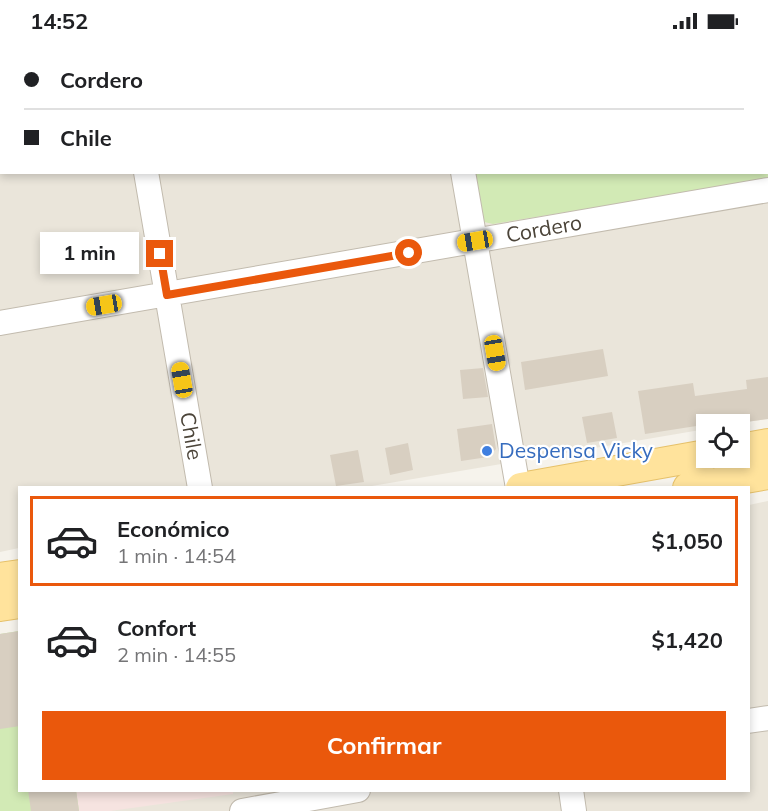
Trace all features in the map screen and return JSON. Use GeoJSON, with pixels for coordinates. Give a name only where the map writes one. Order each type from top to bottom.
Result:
{"type":"FeatureCollection","features":[{"type":"Feature","properties":{"kind":"main road"},"geometry":{"type":"LineString","coordinates":[[750,447],[768,444]]}},
{"type":"Feature","properties":{"kind":"main road"},"geometry":{"type":"LineString","coordinates":[[531,486],[696,457]]}},
{"type":"Feature","properties":{"kind":"main road"},"geometry":{"type":"LineString","coordinates":[[699,486],[768,474]]}},
{"type":"Feature","properties":{"kind":"main road"},"geometry":{"type":"LineString","coordinates":[[0,578],[18,575]]}},
{"type":"Feature","properties":{"kind":"main road"},"geometry":{"type":"LineString","coordinates":[[0,606],[18,603]]}},
{"type":"Feature","properties":{"kind":"street","name":"Chile"},"geometry":{"type":"LineString","coordinates":[[146,174],[200,486]]}},
{"type":"Feature","properties":{"kind":"street"},"geometry":{"type":"LineString","coordinates":[[463,174],[520,486]]}},
{"type":"Feature","properties":{"kind":"street","name":"Cordero"},"geometry":{"type":"LineString","coordinates":[[0,323],[768,190]]}},
{"type":"Feature","properties":{"kind":"street"},"geometry":{"type":"LineString","coordinates":[[750,721],[768,718]]}},
{"type":"Feature","properties":{"kind":"street"},"geometry":{"type":"LineString","coordinates":[[251,805],[344,792]]}},
{"type":"Feature","properties":{"kind":"street"},"geometry":{"type":"LineString","coordinates":[[571,792],[574,811]]}},
{"type":"Feature","properties":{"kind":"shaded area"},"geometry":{"type":"Polygon","coordinates":[[[0,174],[768,174],[768,419],[750,422],[750,414],[696,414],[696,431],[372,486],[18,486],[18,548],[0,552],[0,174]]]}},
{"type":"Feature","properties":{"kind":"shaded area"},"geometry":{"type":"Polygon","coordinates":[[[768,501],[768,811],[0,811],[0,634],[18,631],[18,792],[750,792],[750,505],[768,501]]]}},
{"type":"Feature","properties":{"kind":"shaded area"},"geometry":{"type":"Polygon","coordinates":[[[76,792],[233,792],[233,794],[110,811],[79,811],[76,792]]]}},
{"type":"Feature","properties":{"kind":"green space"},"geometry":{"type":"Polygon","coordinates":[[[471,174],[768,174],[764,180],[493,224],[480,221],[471,174]]]}},
{"type":"Feature","properties":{"kind":"green space"},"geometry":{"type":"Polygon","coordinates":[[[18,631],[18,792],[76,792],[79,811],[0,811],[0,634],[18,631]]]}},
{"type":"Feature","properties":{"kind":"building"},"geometry":{"type":"Polygon","coordinates":[[[603,349],[608,376],[525,390],[521,362],[603,349]]]}},
{"type":"Feature","properties":{"kind":"building"},"geometry":{"type":"Polygon","coordinates":[[[483,368],[488,397],[463,399],[460,370],[483,368]]]}},
{"type":"Feature","properties":{"kind":"building"},"geometry":{"type":"Polygon","coordinates":[[[768,377],[768,419],[750,422],[750,414],[696,414],[696,426],[645,434],[638,391],[693,383],[695,396],[747,389],[746,380],[768,377]]]}},
{"type":"Feature","properties":{"kind":"building"},"geometry":{"type":"Polygon","coordinates":[[[612,412],[617,438],[587,443],[582,417],[612,412]]]}},
{"type":"Feature","properties":{"kind":"building"},"geometry":{"type":"Polygon","coordinates":[[[492,424],[496,449],[488,457],[461,461],[457,429],[492,424]]]}},
{"type":"Feature","properties":{"kind":"building"},"geometry":{"type":"Polygon","coordinates":[[[408,443],[413,470],[390,475],[385,448],[408,443]]]}},
{"type":"Feature","properties":{"kind":"building"},"geometry":{"type":"Polygon","coordinates":[[[358,450],[364,482],[336,486],[330,455],[358,450]]]}},
{"type":"Feature","properties":{"kind":"building"},"geometry":{"type":"Polygon","coordinates":[[[18,631],[18,726],[0,729],[0,634],[18,631]]]}},
{"type":"Feature","properties":{"kind":"building"},"geometry":{"type":"Polygon","coordinates":[[[28,792],[76,792],[79,811],[31,811],[28,792]]]}},
{"type":"Feature","properties":{"kind":"place","name":"Despensa Vicky"},"geometry":{"type":"Point","coordinates":[487,451]}},
{"type":"Feature","properties":{"kind":"route"},"geometry":{"type":"LineString","coordinates":[[160,254],[167,295],[409,253]]}}]}
